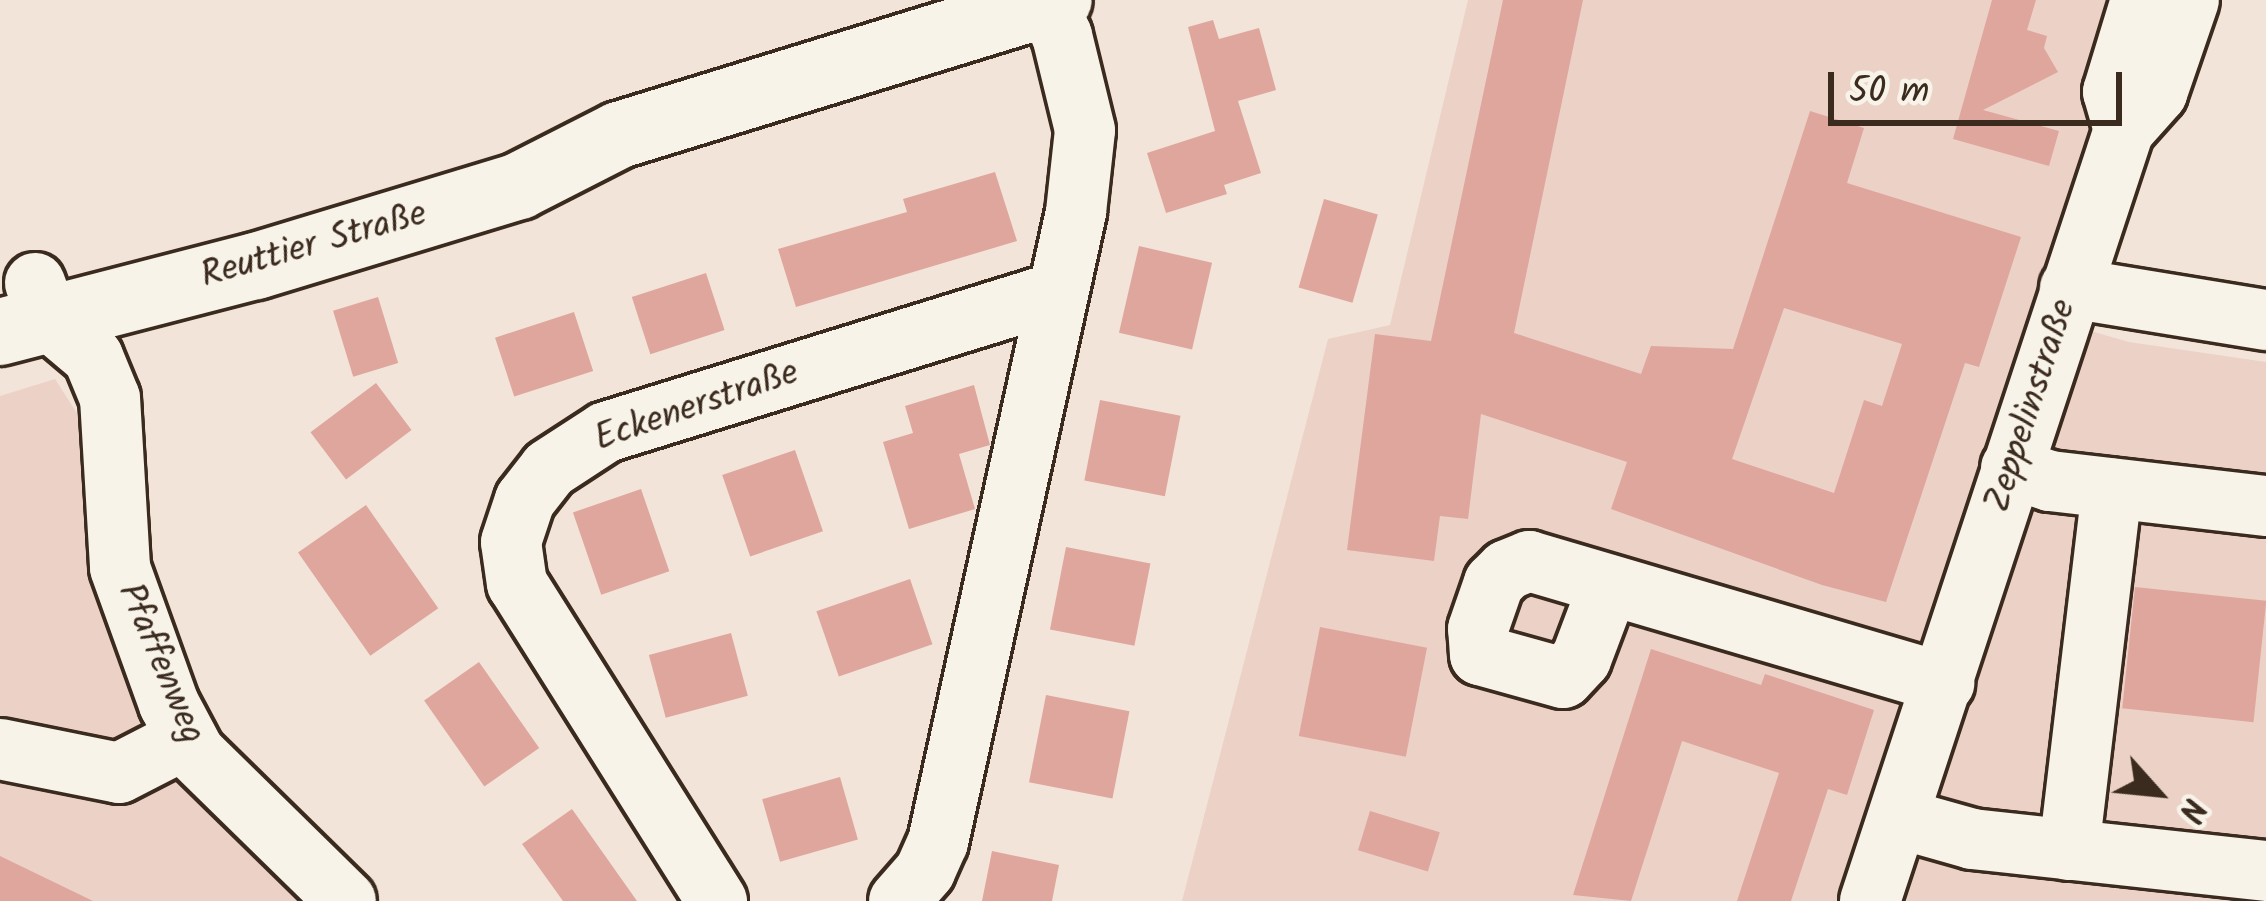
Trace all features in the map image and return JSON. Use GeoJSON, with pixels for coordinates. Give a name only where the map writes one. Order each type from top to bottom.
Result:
{"type":"FeatureCollection","features":[{"type":"Feature","properties":{"kind":"main road","name":"Reuttier Straße"},"geometry":{"type":"LineString","coordinates":[[16,304],[256,266],[519,186],[619,135],[1053,2]]}},
{"type":"Feature","properties":{"kind":"street","name":"Zeppelinstraße"},"geometry":{"type":"LineString","coordinates":[[1870,901],[2070,288],[2071,214],[2141,0]]}},
{"type":"Feature","properties":{"kind":"street","name":"Zeppelinstraße"},"geometry":{"type":"LineString","coordinates":[[2101,123],[2157,92],[2188,0]]}},
{"type":"Feature","properties":{"kind":"street"},"geometry":{"type":"LineString","coordinates":[[899,901],[925,871],[938,842],[1076,212],[1085,130],[1053,2]]}},
{"type":"Feature","properties":{"kind":"street"},"geometry":{"type":"LineString","coordinates":[[2070,288],[2266,320]]}},
{"type":"Feature","properties":{"kind":"street","name":"Eckenerstraße"},"geometry":{"type":"LineString","coordinates":[[717,901],[517,584],[512,542],[525,500],[549,469],[607,432],[1055,293]]}},
{"type":"Feature","properties":{"kind":"street","name":"Pfaffenweg"},"geometry":{"type":"LineString","coordinates":[[16,304],[93,357],[110,398],[120,568],[146,647],[187,738],[232,795],[346,901]]}},
{"type":"Feature","properties":{"kind":"street"},"geometry":{"type":"LineString","coordinates":[[2011,468],[2050,481],[2266,506]]}},
{"type":"Feature","properties":{"kind":"street"},"geometry":{"type":"LineString","coordinates":[[2069,850],[2113,489]]}},
{"type":"Feature","properties":{"kind":"street"},"geometry":{"type":"LineString","coordinates":[[1609,585],[1944,683]]}},
{"type":"Feature","properties":{"kind":"street"},"geometry":{"type":"LineString","coordinates":[[0,749],[119,773],[187,738]]}},
{"type":"Feature","properties":{"kind":"street"},"geometry":{"type":"LineString","coordinates":[[1898,818],[1972,839],[2266,871]]}},
{"type":"Feature","properties":{"kind":"shaded area"},"geometry":{"type":"Polygon","coordinates":[[[1468,0],[2130,0],[2032,314],[2129,342],[2266,362],[2266,901],[1182,901],[1328,339],[1390,325],[1468,0]]]}},
{"type":"Feature","properties":{"kind":"shaded area"},"geometry":{"type":"Polygon","coordinates":[[[55,379],[82,421],[93,572],[134,700],[166,749],[320,901],[0,901],[0,396],[55,379]]]}},
{"type":"Feature","properties":{"kind":"building"},"geometry":{"type":"Polygon","coordinates":[[[1503,0],[1583,0],[1514,333],[1641,374],[1651,346],[1733,349],[1810,111],[1864,128],[1847,183],[2021,237],[1979,367],[1965,363],[1886,602],[1822,585],[1611,509],[1627,462],[1481,414],[1468,519],[1440,516],[1434,561],[1347,550],[1375,334],[1431,341],[1503,0]],[[1784,308],[1732,459],[1834,493],[1864,400],[1882,406],[1902,344],[1784,308]]]}},
{"type":"Feature","properties":{"kind":"building"},"geometry":{"type":"Polygon","coordinates":[[[1992,0],[2036,0],[2027,30],[2047,36],[2044,48],[2058,72],[1983,110],[2059,131],[2049,166],[1953,139],[1992,0]]]}},
{"type":"Feature","properties":{"kind":"building"},"geometry":{"type":"Polygon","coordinates":[[[1213,20],[1219,39],[1259,28],[1276,90],[1238,101],[1261,173],[1224,185],[1227,194],[1166,213],[1147,153],[1215,131],[1188,27],[1213,20]]]}},
{"type":"Feature","properties":{"kind":"building"},"geometry":{"type":"Polygon","coordinates":[[[995,172],[1017,241],[796,307],[778,249],[907,212],[903,199],[995,172]]]}},
{"type":"Feature","properties":{"kind":"building"},"geometry":{"type":"Polygon","coordinates":[[[1324,199],[1378,214],[1352,303],[1299,287],[1324,199]]]}},
{"type":"Feature","properties":{"kind":"building"},"geometry":{"type":"Polygon","coordinates":[[[1139,246],[1212,263],[1192,350],[1119,333],[1139,246]]]}},
{"type":"Feature","properties":{"kind":"building"},"geometry":{"type":"Polygon","coordinates":[[[706,273],[725,330],[650,354],[632,297],[706,273]]]}},
{"type":"Feature","properties":{"kind":"building"},"geometry":{"type":"Polygon","coordinates":[[[378,297],[398,363],[353,377],[333,311],[378,297]]]}},
{"type":"Feature","properties":{"kind":"building"},"geometry":{"type":"Polygon","coordinates":[[[574,312],[593,371],[514,397],[495,338],[574,312]]]}},
{"type":"Feature","properties":{"kind":"building"},"geometry":{"type":"Polygon","coordinates":[[[376,383],[412,430],[346,479],[311,432],[376,383]]]}},
{"type":"Feature","properties":{"kind":"building"},"geometry":{"type":"Polygon","coordinates":[[[974,385],[990,445],[959,454],[975,509],[909,529],[883,442],[913,433],[905,406],[974,385]]]}},
{"type":"Feature","properties":{"kind":"building"},"geometry":{"type":"Polygon","coordinates":[[[1100,400],[1180,416],[1165,496],[1084,480],[1100,400]]]}},
{"type":"Feature","properties":{"kind":"building"},"geometry":{"type":"Polygon","coordinates":[[[795,450],[823,531],[750,556],[722,475],[795,450]]]}},
{"type":"Feature","properties":{"kind":"building"},"geometry":{"type":"Polygon","coordinates":[[[641,489],[669,571],[601,595],[573,512],[641,489]]]}},
{"type":"Feature","properties":{"kind":"building"},"geometry":{"type":"Polygon","coordinates":[[[366,505],[438,608],[370,656],[298,553],[366,505]]]}},
{"type":"Feature","properties":{"kind":"building"},"geometry":{"type":"Polygon","coordinates":[[[1066,547],[1150,563],[1134,646],[1050,629],[1066,547]]]}},
{"type":"Feature","properties":{"kind":"building"},"geometry":{"type":"Polygon","coordinates":[[[910,579],[932,644],[839,676],[816,611],[910,579]]]}},
{"type":"Feature","properties":{"kind":"building"},"geometry":{"type":"Polygon","coordinates":[[[2135,587],[2266,601],[2254,722],[2122,708],[2135,587]]]}},
{"type":"Feature","properties":{"kind":"building"},"geometry":{"type":"Polygon","coordinates":[[[1320,627],[1427,648],[1406,757],[1299,736],[1320,627]]]}},
{"type":"Feature","properties":{"kind":"building"},"geometry":{"type":"Polygon","coordinates":[[[731,633],[748,696],[666,718],[649,655],[731,633]]]}},
{"type":"Feature","properties":{"kind":"building"},"geometry":{"type":"Polygon","coordinates":[[[1651,649],[1761,685],[1765,674],[1874,710],[1847,795],[1828,789],[1791,901],[1737,901],[1779,773],[1682,741],[1631,901],[1573,895],[1651,649]]]}},
{"type":"Feature","properties":{"kind":"building"},"geometry":{"type":"Polygon","coordinates":[[[479,662],[539,748],[484,786],[424,700],[479,662]]]}},
{"type":"Feature","properties":{"kind":"building"},"geometry":{"type":"Polygon","coordinates":[[[1046,695],[1129,711],[1112,799],[1029,782],[1046,695]]]}},
{"type":"Feature","properties":{"kind":"building"},"geometry":{"type":"Polygon","coordinates":[[[840,777],[858,839],[780,862],[762,799],[840,777]]]}},
{"type":"Feature","properties":{"kind":"building"},"geometry":{"type":"Polygon","coordinates":[[[572,809],[637,901],[563,901],[522,844],[572,809]]]}},
{"type":"Feature","properties":{"kind":"building"},"geometry":{"type":"Polygon","coordinates":[[[1370,811],[1440,832],[1428,872],[1358,850],[1370,811]]]}},
{"type":"Feature","properties":{"kind":"building"},"geometry":{"type":"Polygon","coordinates":[[[992,851],[1059,865],[1052,901],[982,901],[992,851]]]}},
{"type":"Feature","properties":{"kind":"building"},"geometry":{"type":"Polygon","coordinates":[[[0,856],[93,901],[0,901],[0,856]]]}}]}
